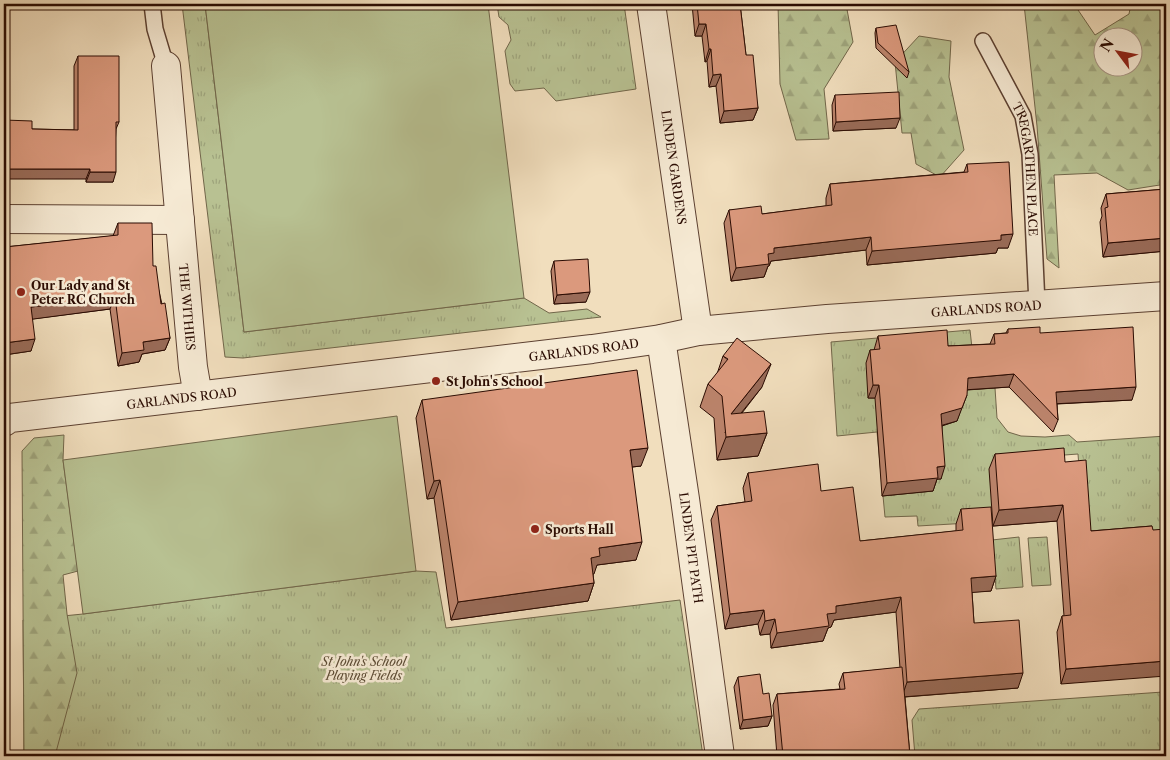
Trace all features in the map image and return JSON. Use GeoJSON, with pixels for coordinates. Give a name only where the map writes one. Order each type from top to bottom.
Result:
{"type":"FeatureCollection","features":[{"type":"Feature","properties":{"kind":"street","name":"LINDEN GARDENS"},"geometry":{"type":"LineString","coordinates":[[651,4],[698,331]]}},
{"type":"Feature","properties":{"kind":"street","name":"THE WITHIES"},"geometry":{"type":"LineString","coordinates":[[166,66],[193,366],[198,396]]}},
{"type":"Feature","properties":{"kind":"street"},"geometry":{"type":"LineString","coordinates":[[4,220],[180,220]]}},
{"type":"Feature","properties":{"kind":"street","name":"GARLANDS ROAD"},"geometry":{"type":"LineString","coordinates":[[4,422],[10,418],[661,339],[698,331],[827,319],[1166,296]]}},
{"type":"Feature","properties":{"kind":"street","name":"LINDEN PIT PATH"},"geometry":{"type":"LineString","coordinates":[[661,339],[686,499],[720,756]]}},
{"type":"Feature","properties":{"kind":"lane"},"geometry":{"type":"LineString","coordinates":[[152,4],[155,29],[166,66]]}},
{"type":"Feature","properties":{"kind":"lane","name":"TREGARTHEN PLACE"},"geometry":{"type":"LineString","coordinates":[[984,41],[1023,116],[1030,154],[1037,304]]}},
{"type":"Feature","properties":{"kind":"green space"},"geometry":{"type":"Polygon","coordinates":[[[182,4],[205,4],[244,332],[524,298],[549,313],[587,309],[601,317],[243,358],[225,357],[182,4]]]}},
{"type":"Feature","properties":{"kind":"green space"},"geometry":{"type":"Polygon","coordinates":[[[205,4],[488,4],[524,298],[244,332],[205,4]]]}},
{"type":"Feature","properties":{"kind":"green space"},"geometry":{"type":"Polygon","coordinates":[[[497,4],[624,4],[636,89],[556,101],[544,88],[515,91],[510,84],[505,51],[511,40],[508,25],[499,17],[497,4]]]}},
{"type":"Feature","properties":{"kind":"green space"},"geometry":{"type":"Polygon","coordinates":[[[778,4],[846,4],[853,42],[824,89],[829,139],[796,140],[780,84],[778,4]]]}},
{"type":"Feature","properties":{"kind":"green space"},"geometry":{"type":"Polygon","coordinates":[[[1024,4],[1074,4],[1092,31],[1092,78],[1142,78],[1142,28],[1106,28],[1129,14],[1131,4],[1166,4],[1166,184],[1128,190],[1097,173],[1054,175],[1059,268],[1047,259],[1037,126],[1024,4]]]}},
{"type":"Feature","properties":{"kind":"green space"},"geometry":{"type":"Polygon","coordinates":[[[919,36],[951,41],[949,77],[964,150],[940,177],[916,164],[911,133],[902,133],[895,62],[919,36]]]}},
{"type":"Feature","properties":{"kind":"green space"},"geometry":{"type":"Polygon","coordinates":[[[970,330],[972,348],[995,388],[997,418],[1008,432],[1021,436],[1069,435],[1077,442],[1166,436],[1166,544],[1085,547],[1078,454],[1024,458],[993,520],[918,526],[917,516],[885,517],[877,432],[837,436],[831,342],[970,330]]]}},
{"type":"Feature","properties":{"kind":"green space"},"geometry":{"type":"Polygon","coordinates":[[[397,416],[416,571],[83,614],[63,460],[397,416]]]}},
{"type":"Feature","properties":{"kind":"green space"},"geometry":{"type":"Polygon","coordinates":[[[64,435],[63,460],[78,571],[63,575],[67,614],[77,673],[55,756],[24,756],[22,451],[34,438],[64,435]]]}},
{"type":"Feature","properties":{"kind":"green space"},"geometry":{"type":"Polygon","coordinates":[[[1019,537],[1023,587],[996,589],[992,540],[1019,537]]]}},
{"type":"Feature","properties":{"kind":"green space"},"geometry":{"type":"Polygon","coordinates":[[[1047,537],[1051,585],[1032,586],[1028,538],[1047,537]]]}},
{"type":"Feature","properties":{"kind":"green space","name":"St John's School Playing Fields"},"geometry":{"type":"Polygon","coordinates":[[[416,571],[436,572],[446,628],[680,600],[703,756],[24,756],[23,620],[416,571]]]}},
{"type":"Feature","properties":{"kind":"green space"},"geometry":{"type":"Polygon","coordinates":[[[1163,692],[1166,756],[915,756],[912,720],[919,709],[1163,692]]]}},
{"type":"Feature","properties":{"kind":"building"},"geometry":{"type":"Polygon","coordinates":[[[697,4],[740,4],[746,55],[753,55],[758,108],[724,111],[721,74],[713,75],[711,49],[709,49],[706,24],[699,24],[697,4]]]}},
{"type":"Feature","properties":{"kind":"building"},"geometry":{"type":"Polygon","coordinates":[[[896,25],[909,72],[878,43],[876,28],[896,25]]]}},
{"type":"Feature","properties":{"kind":"building"},"geometry":{"type":"Polygon","coordinates":[[[78,56],[119,56],[119,122],[116,122],[116,172],[90,172],[90,169],[4,169],[4,120],[32,121],[32,129],[78,130],[78,56]]]}},
{"type":"Feature","properties":{"kind":"building"},"geometry":{"type":"Polygon","coordinates":[[[899,92],[900,118],[836,122],[835,95],[899,92]]]}},
{"type":"Feature","properties":{"kind":"building"},"geometry":{"type":"Polygon","coordinates":[[[1009,162],[1013,234],[1001,235],[1001,240],[872,251],[871,237],[774,248],[774,253],[768,254],[769,264],[736,268],[729,210],[761,206],[762,214],[832,205],[830,184],[968,172],[967,164],[1009,162]]]}},
{"type":"Feature","properties":{"kind":"building"},"geometry":{"type":"Polygon","coordinates":[[[1166,189],[1166,238],[1108,243],[1105,208],[1108,207],[1106,194],[1166,189]]]}},
{"type":"Feature","properties":{"kind":"building"},"geometry":{"type":"Polygon","coordinates":[[[118,223],[152,223],[153,266],[156,266],[161,304],[165,303],[170,338],[143,342],[144,350],[122,353],[115,297],[31,307],[35,339],[4,343],[4,240],[5,247],[118,235],[118,223]]]}},
{"type":"Feature","properties":{"kind":"building"},"geometry":{"type":"Polygon","coordinates":[[[588,259],[590,292],[557,295],[554,261],[588,259]]]}},
{"type":"Feature","properties":{"kind":"building"},"geometry":{"type":"Polygon","coordinates":[[[1040,327],[1040,333],[1133,327],[1136,387],[1056,392],[1058,420],[1014,374],[968,378],[967,395],[962,408],[941,414],[945,466],[937,467],[938,478],[887,483],[879,385],[873,385],[870,350],[880,349],[878,336],[947,330],[948,346],[995,344],[994,334],[1008,333],[1008,329],[1040,327]]]}},
{"type":"Feature","properties":{"kind":"building"},"geometry":{"type":"Polygon","coordinates":[[[737,338],[771,364],[731,414],[764,411],[767,433],[726,437],[722,396],[708,384],[728,359],[723,356],[737,338]]]}},
{"type":"Feature","properties":{"kind":"building","name":"Sports Hall"},"geometry":{"type":"Polygon","coordinates":[[[637,370],[648,448],[630,450],[642,542],[599,548],[600,556],[591,558],[594,583],[458,602],[440,480],[434,481],[422,400],[637,370]]]}},
{"type":"Feature","properties":{"kind":"building"},"geometry":{"type":"Polygon","coordinates":[[[1064,448],[1065,462],[1086,460],[1091,531],[1152,526],[1153,530],[1166,529],[1166,661],[1066,669],[1062,616],[1071,615],[1063,505],[999,510],[995,454],[1064,448]]]}},
{"type":"Feature","properties":{"kind":"building"},"geometry":{"type":"Polygon","coordinates":[[[818,464],[821,491],[853,487],[860,541],[963,530],[961,509],[991,507],[996,576],[971,578],[974,623],[1019,620],[1023,673],[907,682],[901,597],[836,606],[836,613],[827,614],[829,626],[777,633],[775,619],[765,621],[764,610],[730,614],[717,506],[752,501],[748,473],[818,464]]]}},
{"type":"Feature","properties":{"kind":"building"},"geometry":{"type":"Polygon","coordinates":[[[902,667],[910,756],[783,756],[777,694],[845,689],[843,673],[902,667]]]}},
{"type":"Feature","properties":{"kind":"building"},"geometry":{"type":"Polygon","coordinates":[[[760,674],[763,694],[769,693],[772,716],[743,720],[738,677],[760,674]]]}},
{"type":"Feature","properties":{"kind":"place","name":"Our Lady and St Peter RC Church"},"geometry":{"type":"Point","coordinates":[21,292]}},
{"type":"Feature","properties":{"kind":"place","name":"St John's School"},"geometry":{"type":"Point","coordinates":[436,381]}},
{"type":"Feature","properties":{"kind":"place","name":"Sports Hall"},"geometry":{"type":"Point","coordinates":[535,529]}}]}
